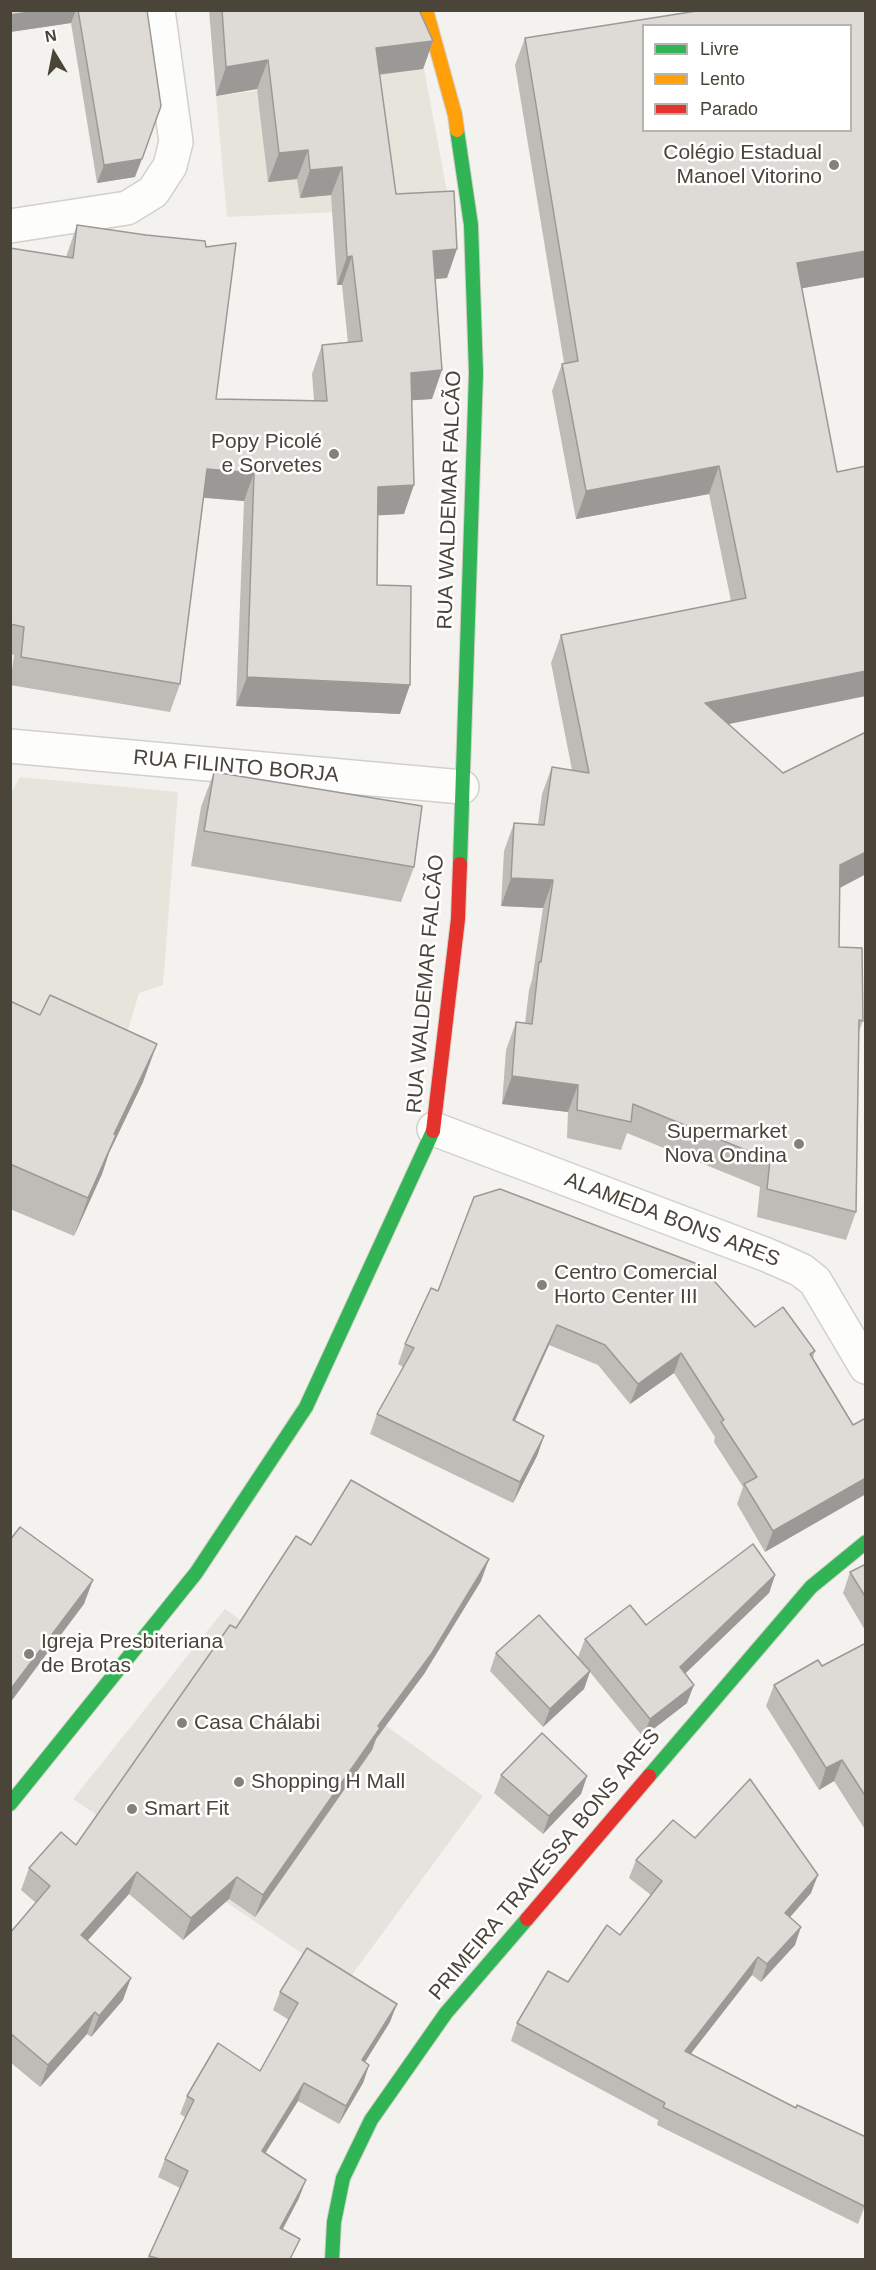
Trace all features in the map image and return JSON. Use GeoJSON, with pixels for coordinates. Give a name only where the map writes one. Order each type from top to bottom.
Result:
{"type":"FeatureCollection","features":[{"type":"Feature","properties":{"kind":"street"},"geometry":{"type":"LineString","coordinates":[[10,226],[127,208],[153,192],[170,166],[176,142],[158,10]]}},
{"type":"Feature","properties":{"kind":"street","name":"RUA WALDEMAR FALCÃO"},"geometry":{"type":"LineString","coordinates":[[10,1804],[196,1573],[306,1407],[434,1129],[458,919],[476,373],[471,225],[455,115],[426,10]]}},
{"type":"Feature","properties":{"kind":"street","name":"RUA FILINTO BORJA"},"geometry":{"type":"LineString","coordinates":[[10,746],[462,787]]}},
{"type":"Feature","properties":{"kind":"street","name":"ALAMEDA BONS ARES"},"geometry":{"type":"LineString","coordinates":[[434,1129],[767,1255],[801,1270],[814,1281],[861,1350]]}},
{"type":"Feature","properties":{"kind":"street","name":"PRIMEIRA TRAVESSA BONS ARES"},"geometry":{"type":"LineString","coordinates":[[332,2259],[334,2222],[343,2178],[371,2121],[446,2013],[811,1587],[866,1542]]}},
{"type":"Feature","properties":{"kind":"shaded area"},"geometry":{"type":"Polygon","coordinates":[[[424,69],[450,207],[227,217],[216,96],[424,69]]]}},
{"type":"Feature","properties":{"kind":"shaded area"},"geometry":{"type":"Polygon","coordinates":[[[20,777],[178,792],[163,985],[139,993],[116,1071],[11,1044],[10,795],[20,777]]]}},
{"type":"Feature","properties":{"kind":"shaded area"},"geometry":{"type":"Polygon","coordinates":[[[225,1609],[483,1796],[346,1983],[73,1799],[225,1609]]]}},
{"type":"Feature","properties":{"kind":"building"},"geometry":{"type":"Polygon","coordinates":[[[10,10],[42,10],[10,15],[10,10]]]}},
{"type":"Feature","properties":{"kind":"building"},"geometry":{"type":"Polygon","coordinates":[[[78,10],[147,10],[161,106],[142,159],[104,165],[78,10]]]}},
{"type":"Feature","properties":{"kind":"building"},"geometry":{"type":"Polygon","coordinates":[[[222,10],[419,10],[433,41],[376,48],[396,194],[454,191],[457,249],[433,251],[442,370],[411,373],[414,485],[378,487],[377,585],[411,586],[410,685],[247,677],[254,473],[207,469],[180,684],[21,657],[24,627],[10,624],[10,248],[73,258],[77,225],[205,241],[206,247],[236,243],[216,399],[327,401],[322,345],[362,341],[352,256],[347,257],[342,167],[310,170],[308,150],[279,153],[268,60],[226,67],[222,10]]]}},
{"type":"Feature","properties":{"kind":"building"},"geometry":{"type":"Polygon","coordinates":[[[703,10],[866,10],[866,251],[797,263],[837,472],[866,466],[866,671],[705,703],[783,773],[866,732],[866,852],[840,865],[839,947],[862,948],[863,1021],[859,1020],[856,1212],[767,1189],[770,1160],[633,1104],[631,1122],[577,1110],[578,1085],[512,1076],[516,1022],[532,1024],[539,962],[541,962],[553,880],[511,878],[514,823],[544,825],[552,767],[589,773],[561,635],[746,598],[719,466],[586,491],[562,364],[578,361],[525,38],[703,10]]]}},
{"type":"Feature","properties":{"kind":"building"},"geometry":{"type":"Polygon","coordinates":[[[214,772],[422,806],[414,867],[204,831],[214,772]]]}},
{"type":"Feature","properties":{"kind":"building"},"geometry":{"type":"Polygon","coordinates":[[[50,995],[157,1044],[114,1134],[116,1135],[88,1198],[10,1164],[10,1001],[40,1015],[50,995]]]}},
{"type":"Feature","properties":{"kind":"building"},"geometry":{"type":"Polygon","coordinates":[[[500,1189],[700,1265],[755,1327],[783,1307],[815,1351],[810,1354],[853,1425],[864,1419],[866,1421],[866,1478],[773,1531],[744,1484],[757,1477],[721,1422],[724,1420],[681,1353],[638,1384],[605,1345],[557,1325],[513,1420],[544,1436],[520,1482],[377,1414],[414,1348],[405,1344],[431,1288],[438,1291],[474,1197],[500,1189]]]}},
{"type":"Feature","properties":{"kind":"building"},"geometry":{"type":"Polygon","coordinates":[[[351,1480],[489,1559],[432,1653],[378,1726],[380,1728],[263,1895],[237,1877],[191,1918],[137,1872],[81,1935],[131,1978],[99,2016],[95,2012],[48,2065],[10,2033],[10,1933],[50,1886],[29,1868],[61,1832],[76,1845],[230,1625],[236,1628],[296,1536],[311,1545],[351,1480]]]}},
{"type":"Feature","properties":{"kind":"building","name":"Igreja Presbiteriana de Brotas"},"geometry":{"type":"Polygon","coordinates":[[[20,1527],[93,1580],[10,1690],[10,1540],[20,1527]]]}},
{"type":"Feature","properties":{"kind":"building"},"geometry":{"type":"Polygon","coordinates":[[[753,1544],[775,1575],[680,1667],[694,1685],[650,1719],[585,1639],[630,1605],[646,1625],[753,1544]]]}},
{"type":"Feature","properties":{"kind":"building"},"geometry":{"type":"Polygon","coordinates":[[[866,1564],[866,1598],[850,1572],[866,1564]]]}},
{"type":"Feature","properties":{"kind":"building"},"geometry":{"type":"Polygon","coordinates":[[[539,1615],[590,1671],[550,1709],[496,1653],[539,1615]]]}},
{"type":"Feature","properties":{"kind":"building"},"geometry":{"type":"Polygon","coordinates":[[[866,1643],[866,1797],[842,1760],[826,1768],[774,1685],[818,1660],[822,1666],[866,1643]]]}},
{"type":"Feature","properties":{"kind":"building"},"geometry":{"type":"Polygon","coordinates":[[[542,1733],[587,1776],[549,1816],[501,1775],[542,1733]]]}},
{"type":"Feature","properties":{"kind":"building"},"geometry":{"type":"Polygon","coordinates":[[[750,1779],[818,1875],[785,1913],[801,1927],[767,1964],[758,1957],[685,2051],[796,2108],[797,2105],[866,2137],[866,2202],[864,2206],[663,2107],[665,2103],[517,2023],[548,1971],[568,1982],[607,1925],[620,1935],[662,1881],[636,1860],[673,1820],[695,1838],[750,1779]]]}},
{"type":"Feature","properties":{"kind":"building"},"geometry":{"type":"Polygon","coordinates":[[[307,1948],[397,2004],[362,2060],[369,2065],[346,2106],[304,2083],[262,2151],[306,2180],[280,2228],[300,2239],[290,2259],[160,2259],[149,2256],[188,2171],[165,2159],[194,2100],[187,2096],[218,2043],[260,2071],[298,2003],[280,1992],[307,1948]]]}},
{"type":"Feature","properties":{"kind":"traffic: fast"},"geometry":{"type":"LineString","coordinates":[[457,130],[471,225],[476,373],[460,864]]}},
{"type":"Feature","properties":{"kind":"traffic: fast"},"geometry":{"type":"LineString","coordinates":[[10,1804],[196,1573],[306,1407],[433,1131]]}},
{"type":"Feature","properties":{"kind":"traffic: fast"},"geometry":{"type":"LineString","coordinates":[[649,1776],[811,1587],[866,1542]]}},
{"type":"Feature","properties":{"kind":"traffic: fast"},"geometry":{"type":"LineString","coordinates":[[332,2260],[334,2222],[343,2178],[371,2120],[446,2013],[527,1919]]}},
{"type":"Feature","properties":{"kind":"traffic: slow"},"geometry":{"type":"LineString","coordinates":[[426,10],[455,115],[457,130]]}},
{"type":"Feature","properties":{"kind":"traffic: jam"},"geometry":{"type":"LineString","coordinates":[[433,1131],[458,919],[460,864]]}},
{"type":"Feature","properties":{"kind":"traffic: jam"},"geometry":{"type":"LineString","coordinates":[[527,1919],[649,1776]]}},
{"type":"Feature","properties":{"kind":"place","name":"Colégio Estadual Manoel Vitorino"},"geometry":{"type":"Point","coordinates":[834,165]}},
{"type":"Feature","properties":{"kind":"place","name":"Popy Picolé e Sorvetes"},"geometry":{"type":"Point","coordinates":[334,454]}},
{"type":"Feature","properties":{"kind":"place","name":"Supermarket Nova Ondina"},"geometry":{"type":"Point","coordinates":[799,1144]}},
{"type":"Feature","properties":{"kind":"place","name":"Centro Comercial Horto Center III"},"geometry":{"type":"Point","coordinates":[542,1285]}},
{"type":"Feature","properties":{"kind":"place","name":"Igreja Presbiteriana de Brotas"},"geometry":{"type":"Point","coordinates":[29,1654]}},
{"type":"Feature","properties":{"kind":"place","name":"Casa Chálabi"},"geometry":{"type":"Point","coordinates":[182,1723]}},
{"type":"Feature","properties":{"kind":"place","name":"Shopping H Mall"},"geometry":{"type":"Point","coordinates":[239,1782]}},
{"type":"Feature","properties":{"kind":"place","name":"Smart Fit"},"geometry":{"type":"Point","coordinates":[132,1809]}}]}
